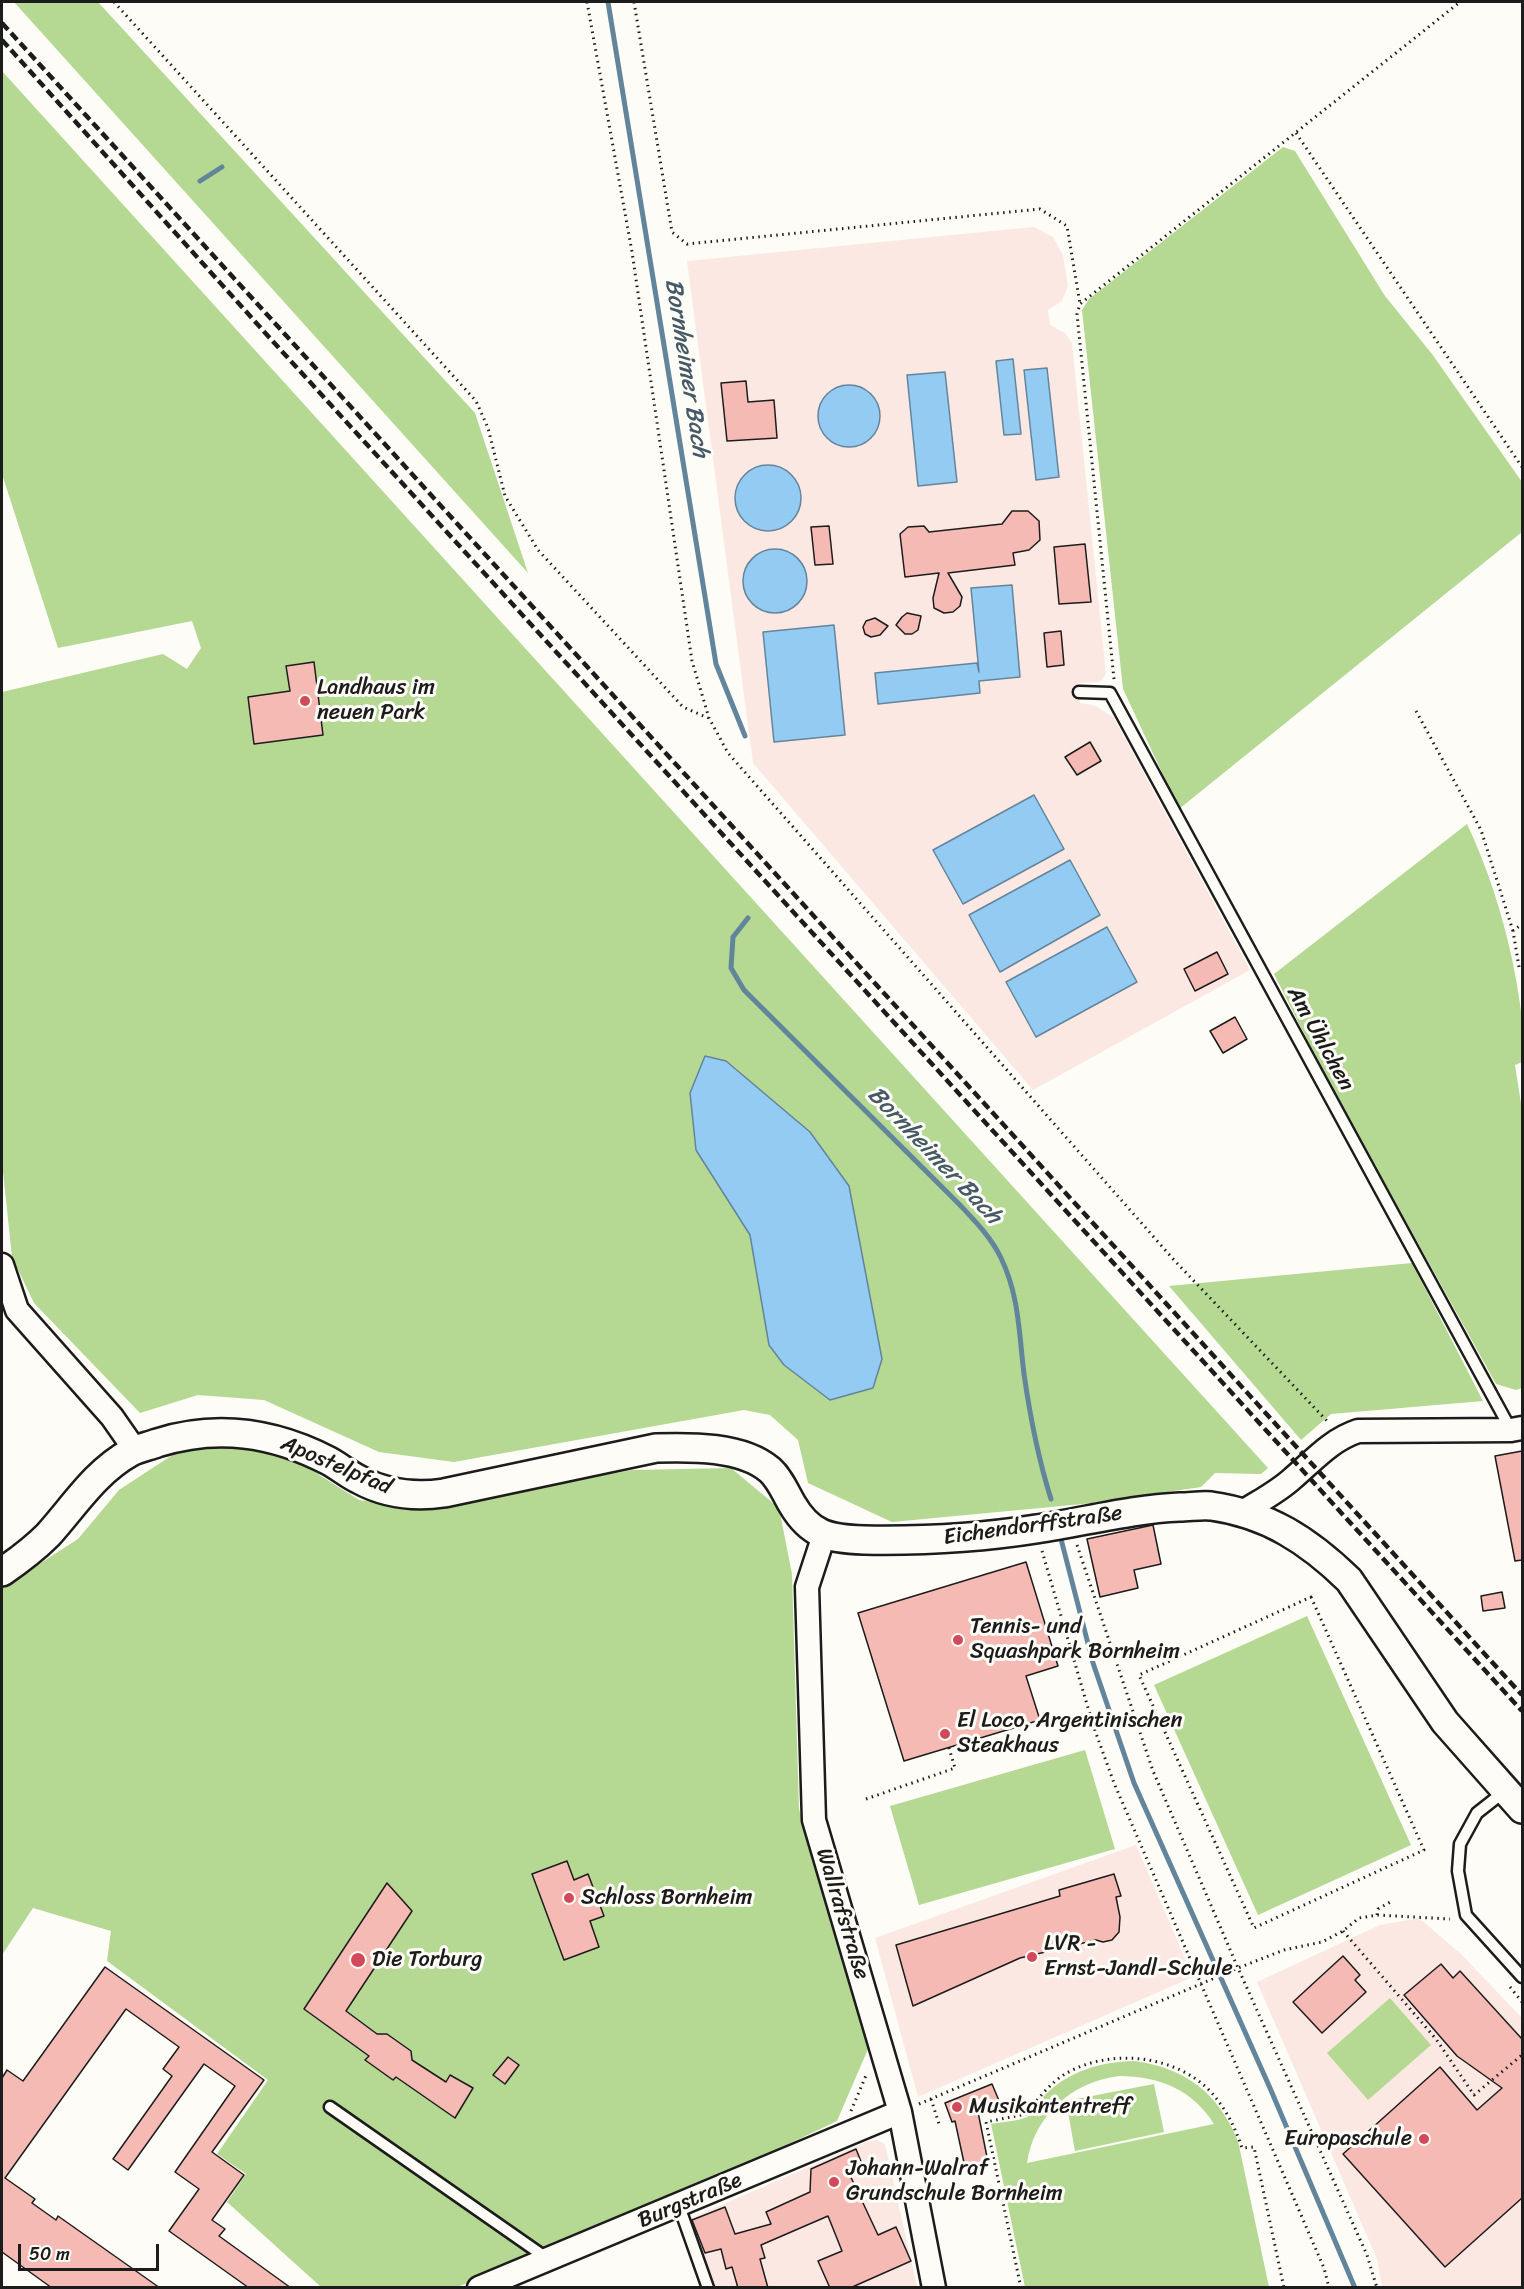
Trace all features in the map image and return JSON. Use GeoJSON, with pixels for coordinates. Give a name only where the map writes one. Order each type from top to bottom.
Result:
{"type":"FeatureCollection","features":[{"type":"Feature","properties":{"kind":"street"},"geometry":{"type":"LineString","coordinates":[[2,1265],[9,1309],[112,1417],[135,1450]]}},
{"type":"Feature","properties":{"kind":"street"},"geometry":{"type":"LineString","coordinates":[[1241,1513],[1292,1480],[1312,1459],[1342,1436],[1358,1431],[1517,1429]]}},
{"type":"Feature","properties":{"kind":"street","name":"Apostelpfad"},"geometry":{"type":"LineString","coordinates":[[2,1572],[46,1537],[102,1472],[135,1450],[183,1435],[217,1432],[271,1439],[308,1452],[374,1486],[404,1494],[419,1495],[444,1492],[656,1448],[686,1447],[719,1450],[752,1459],[770,1470],[783,1485],[802,1520],[811,1529],[824,1535]]}},
{"type":"Feature","properties":{"kind":"street","name":"Eichendorffstraße"},"geometry":{"type":"LineString","coordinates":[[824,1535],[847,1540],[978,1537],[1160,1508],[1210,1506],[1267,1521],[1301,1538],[1329,1560],[1348,1580],[1445,1722],[1514,1800]]}},
{"type":"Feature","properties":{"kind":"street","name":"Wallrafstraße"},"geometry":{"type":"LineString","coordinates":[[824,1535],[807,1587],[814,1820],[900,2112],[934,2288]]}},
{"type":"Feature","properties":{"kind":"street","name":"Burgstraße"},"geometry":{"type":"LineString","coordinates":[[479,2288],[900,2112]]}},
{"type":"Feature","properties":{"kind":"lane"},"geometry":{"type":"LineString","coordinates":[[1079,692],[1110,693]]}},
{"type":"Feature","properties":{"kind":"lane","name":"Am Ühlchen"},"geometry":{"type":"LineString","coordinates":[[1110,693],[1517,1429]]}},
{"type":"Feature","properties":{"kind":"lane"},"geometry":{"type":"LineString","coordinates":[[1514,1800],[1477,1813],[1460,1844],[1458,1871],[1466,1915],[1522,1977]]}},
{"type":"Feature","properties":{"kind":"lane"},"geometry":{"type":"LineString","coordinates":[[330,2107],[548,2259]]}},
{"type":"Feature","properties":{"kind":"lane"},"geometry":{"type":"LineString","coordinates":[[679,2206],[708,2288]]}},
{"type":"Feature","properties":{"kind":"path"},"geometry":{"type":"LineString","coordinates":[[114,2],[476,401],[488,428],[505,496],[538,550],[683,707],[709,718]]}},
{"type":"Feature","properties":{"kind":"path"},"geometry":{"type":"LineString","coordinates":[[587,2],[632,252],[693,661],[709,718],[728,753],[1158,1242],[1342,1436]]}},
{"type":"Feature","properties":{"kind":"path"},"geometry":{"type":"LineString","coordinates":[[634,2],[672,232],[687,244],[1040,209],[1067,226],[1080,304],[1077,314],[1114,667],[1114,682],[1110,693]]}},
{"type":"Feature","properties":{"kind":"path"},"geometry":{"type":"LineString","coordinates":[[1080,304],[1460,2]]}},
{"type":"Feature","properties":{"kind":"path"},"geometry":{"type":"LineString","coordinates":[[1296,134],[1522,467]]}},
{"type":"Feature","properties":{"kind":"path"},"geometry":{"type":"LineString","coordinates":[[1416,711],[1481,831],[1513,931],[1519,967]]}},
{"type":"Feature","properties":{"kind":"path"},"geometry":{"type":"LineString","coordinates":[[1513,931],[1522,924]]}},
{"type":"Feature","properties":{"kind":"path"},"geometry":{"type":"LineString","coordinates":[[1074,1522],[1076,1543],[1153,1771],[1236,1969],[1366,2254],[1377,2288]]}},
{"type":"Feature","properties":{"kind":"path"},"geometry":{"type":"LineString","coordinates":[[1036,1529],[1086,1703],[1114,1784],[1320,2257],[1329,2288]]}},
{"type":"Feature","properties":{"kind":"path"},"geometry":{"type":"LineString","coordinates":[[1311,1598],[1424,1850],[1410,1857],[1254,1928],[1139,1675],[1311,1598]]}},
{"type":"Feature","properties":{"kind":"path"},"geometry":{"type":"LineString","coordinates":[[866,1799],[955,1768],[949,1748]]}},
{"type":"Feature","properties":{"kind":"path"},"geometry":{"type":"LineString","coordinates":[[1377,1915],[1378,1909],[1392,1901]]}},
{"type":"Feature","properties":{"kind":"path"},"geometry":{"type":"LineString","coordinates":[[900,2112],[1236,1969],[1284,1950],[1322,1942],[1343,1931],[1359,1918],[1377,1915],[1450,1919]]}},
{"type":"Feature","properties":{"kind":"path"},"geometry":{"type":"LineString","coordinates":[[1343,1931],[1436,2039],[1474,2095],[1522,2055]]}},
{"type":"Feature","properties":{"kind":"path"},"geometry":{"type":"LineString","coordinates":[[839,2137],[880,2043]]}},
{"type":"Feature","properties":{"kind":"path"},"geometry":{"type":"LineString","coordinates":[[1021,2288],[986,2122],[1026,2114],[1037,2100],[1064,2075],[1106,2059],[1131,2058],[1158,2062],[1191,2077],[1210,2091],[1231,2118],[1242,2148],[1254,2147],[1284,2288]]}},
{"type":"Feature","properties":{"kind":"path"},"geometry":{"type":"LineString","coordinates":[[931,2099],[940,2127]]}},
{"type":"Feature","properties":{"kind":"shaded area"},"geometry":{"type":"Polygon","coordinates":[[[1034,227],[1053,237],[1063,255],[1068,286],[1062,301],[1048,310],[1050,325],[1065,333],[1072,343],[1106,674],[1101,681],[1078,683],[1080,703],[1096,706],[1114,718],[1250,970],[1033,1090],[753,763],[687,261],[1034,227]]]}},
{"type":"Feature","properties":{"kind":"shaded area","name":"LVR - Ernst-Jandl-Schule"},"geometry":{"type":"Polygon","coordinates":[[[1136,1845],[1193,1977],[918,2097],[875,1938],[1136,1845]]]}},
{"type":"Feature","properties":{"kind":"shaded area","name":"Europaschule"},"geometry":{"type":"Polygon","coordinates":[[[1419,1918],[1461,1954],[1522,2018],[1522,2287],[1382,2287],[1377,2259],[1257,1982],[1380,1925],[1419,1918]]]}},
{"type":"Feature","properties":{"kind":"shaded area","name":"Johann-Walraf Grundschule Bornheim"},"geometry":{"type":"Polygon","coordinates":[[[877,2140],[885,2144],[917,2287],[715,2287],[689,2219],[866,2142],[877,2140]]]}},
{"type":"Feature","properties":{"kind":"green space"},"geometry":{"type":"Polygon","coordinates":[[[14,2],[98,2],[475,413],[528,573],[14,2]]]}},
{"type":"Feature","properties":{"kind":"green space"},"geometry":{"type":"Polygon","coordinates":[[[2,71],[1268,1468],[1261,1474],[1215,1473],[1201,1487],[1093,1503],[892,1522],[808,1483],[798,1440],[770,1415],[744,1410],[454,1462],[379,1452],[264,1400],[198,1395],[140,1413],[34,1303],[12,1257],[2,1162],[2,692],[163,654],[187,669],[201,648],[192,621],[58,648],[2,474],[2,71]],[[750,1235],[769,1345],[784,1365],[830,1400],[750,1235]]]}},
{"type":"Feature","properties":{"kind":"green space"},"geometry":{"type":"Polygon","coordinates":[[[1283,147],[1295,151],[1385,296],[1432,354],[1522,482],[1522,532],[1179,809],[1123,689],[1082,310],[1089,299],[1283,147]]]}},
{"type":"Feature","properties":{"kind":"green space"},"geometry":{"type":"Polygon","coordinates":[[[1467,824],[1495,895],[1509,945],[1523,1025],[1522,1062],[1515,1065],[1522,1110],[1522,1388],[1516,1390],[1496,1384],[1326,1077],[1274,974],[1467,824]]]}},
{"type":"Feature","properties":{"kind":"green space"},"geometry":{"type":"Polygon","coordinates":[[[1412,1263],[1483,1401],[1331,1414],[1301,1440],[1169,1286],[1412,1263]]]}},
{"type":"Feature","properties":{"kind":"green space"},"geometry":{"type":"Polygon","coordinates":[[[232,1443],[302,1464],[359,1500],[424,1509],[632,1470],[731,1468],[779,1508],[792,1574],[799,1809],[868,2049],[837,2121],[631,2219],[457,2287],[321,2287],[227,2202],[246,2174],[217,2154],[268,2080],[107,1961],[111,1931],[33,1908],[2,1955],[2,1588],[78,1539],[119,1490],[180,1450],[232,1443]]]}},
{"type":"Feature","properties":{"kind":"green space"},"geometry":{"type":"Polygon","coordinates":[[[1307,1616],[1411,1845],[1258,1915],[1154,1685],[1307,1616]]]}},
{"type":"Feature","properties":{"kind":"green space"},"geometry":{"type":"Polygon","coordinates":[[[1085,1750],[1115,1849],[919,1905],[890,1806],[1085,1750]]]}},
{"type":"Feature","properties":{"kind":"green space"},"geometry":{"type":"Polygon","coordinates":[[[1390,1998],[1431,2045],[1368,2100],[1327,2053],[1390,1998]]]}},
{"type":"Feature","properties":{"kind":"green space"},"geometry":{"type":"Polygon","coordinates":[[[1134,2061],[1153,2064],[1169,2070],[1198,2086],[1221,2109],[1230,2124],[1238,2141],[1269,2287],[1025,2287],[991,2124],[1027,2117],[1054,2087],[1086,2069],[1109,2063],[1134,2061]],[[1119,2076],[1085,2086],[1058,2104],[1038,2130],[1027,2163],[1214,2124],[1196,2102],[1174,2087],[1134,2077],[1119,2076]]]}},
{"type":"Feature","properties":{"kind":"green space"},"geometry":{"type":"Polygon","coordinates":[[[1154,2084],[1164,2132],[1075,2151],[1066,2101],[1154,2084]]]}},
{"type":"Feature","properties":{"kind":"water"},"geometry":{"type":"Polygon","coordinates":[[[1013,359],[1021,434],[1004,435],[996,361],[1013,359]]]}},
{"type":"Feature","properties":{"kind":"water"},"geometry":{"type":"Polygon","coordinates":[[[1047,368],[1059,477],[1036,480],[1024,370],[1047,368]]]}},
{"type":"Feature","properties":{"kind":"water"},"geometry":{"type":"Polygon","coordinates":[[[945,372],[957,482],[918,486],[907,375],[945,372]]]}},
{"type":"Feature","properties":{"kind":"water"},"geometry":{"type":"Polygon","coordinates":[[[843,385],[855,385],[871,394],[878,404],[880,416],[878,428],[871,438],[855,447],[843,447],[832,442],[823,433],[818,422],[818,410],[823,399],[832,390],[843,385]]]}},
{"type":"Feature","properties":{"kind":"water"},"geometry":{"type":"Polygon","coordinates":[[[768,465],[780,468],[791,475],[798,486],[801,498],[798,510],[791,521],[780,528],[768,531],[756,528],[745,521],[738,510],[735,498],[738,486],[745,475],[756,468],[768,465]]]}},
{"type":"Feature","properties":{"kind":"water"},"geometry":{"type":"Polygon","coordinates":[[[775,549],[787,551],[798,558],[805,569],[807,581],[805,593],[798,604],[787,611],[775,613],[763,611],[752,604],[745,593],[743,581],[745,569],[752,558],[763,551],[775,549]]]}},
{"type":"Feature","properties":{"kind":"water"},"geometry":{"type":"Polygon","coordinates":[[[1012,585],[1020,677],[979,681],[980,693],[878,704],[875,673],[977,663],[979,672],[971,588],[1012,585]]]}},
{"type":"Feature","properties":{"kind":"water"},"geometry":{"type":"Polygon","coordinates":[[[834,625],[845,735],[774,742],[763,632],[834,625]]]}},
{"type":"Feature","properties":{"kind":"water"},"geometry":{"type":"Polygon","coordinates":[[[1034,795],[1064,849],[963,904],[933,850],[1034,795]]]}},
{"type":"Feature","properties":{"kind":"water"},"geometry":{"type":"Polygon","coordinates":[[[1070,860],[1100,915],[1000,972],[969,915],[1070,860]]]}},
{"type":"Feature","properties":{"kind":"water"},"geometry":{"type":"Polygon","coordinates":[[[1107,927],[1137,982],[1036,1037],[1006,982],[1107,927]]]}},
{"type":"Feature","properties":{"kind":"water"},"geometry":{"type":"Polygon","coordinates":[[[705,1056],[726,1061],[810,1132],[849,1186],[882,1359],[873,1388],[830,1400],[784,1365],[769,1345],[750,1235],[696,1150],[690,1093],[705,1056]]]}},
{"type":"Feature","properties":{"kind":"building"},"geometry":{"type":"Polygon","coordinates":[[[746,381],[748,402],[774,400],[777,438],[727,441],[721,383],[746,381]]]}},
{"type":"Feature","properties":{"kind":"building"},"geometry":{"type":"Polygon","coordinates":[[[1012,511],[1028,511],[1039,521],[1040,540],[1029,550],[1013,553],[1015,565],[948,573],[962,597],[960,606],[953,612],[944,613],[934,608],[933,598],[939,573],[905,577],[900,534],[908,527],[924,526],[929,532],[1002,524],[1012,511]]]}},
{"type":"Feature","properties":{"kind":"building"},"geometry":{"type":"Polygon","coordinates":[[[829,526],[833,564],[815,565],[811,527],[829,526]]]}},
{"type":"Feature","properties":{"kind":"building"},"geometry":{"type":"Polygon","coordinates":[[[1085,544],[1091,602],[1059,604],[1054,547],[1085,544]]]}},
{"type":"Feature","properties":{"kind":"building"},"geometry":{"type":"Polygon","coordinates":[[[907,613],[921,616],[918,630],[912,634],[905,634],[896,625],[907,613]]]}},
{"type":"Feature","properties":{"kind":"building"},"geometry":{"type":"Polygon","coordinates":[[[875,618],[888,626],[880,635],[871,637],[865,634],[863,627],[866,621],[875,618]]]}},
{"type":"Feature","properties":{"kind":"building"},"geometry":{"type":"Polygon","coordinates":[[[1061,631],[1064,665],[1047,667],[1044,633],[1061,631]]]}},
{"type":"Feature","properties":{"kind":"building","name":"Landhaus im neuen Park"},"geometry":{"type":"Polygon","coordinates":[[[314,662],[323,735],[254,744],[248,697],[290,691],[286,666],[314,662]]]}},
{"type":"Feature","properties":{"kind":"building"},"geometry":{"type":"Polygon","coordinates":[[[1090,742],[1101,761],[1077,775],[1065,757],[1090,742]]]}},
{"type":"Feature","properties":{"kind":"building"},"geometry":{"type":"Polygon","coordinates":[[[1217,952],[1228,974],[1195,991],[1184,969],[1217,952]]]}},
{"type":"Feature","properties":{"kind":"building"},"geometry":{"type":"Polygon","coordinates":[[[1235,1017],[1247,1039],[1223,1053],[1210,1031],[1235,1017]]]}},
{"type":"Feature","properties":{"kind":"building"},"geometry":{"type":"Polygon","coordinates":[[[1522,1451],[1522,1560],[1515,1561],[1495,1456],[1522,1451]]]}},
{"type":"Feature","properties":{"kind":"building"},"geometry":{"type":"Polygon","coordinates":[[[1153,1525],[1161,1564],[1134,1570],[1138,1588],[1100,1597],[1087,1539],[1153,1525]]]}},
{"type":"Feature","properties":{"kind":"building","name":"Tennis- und Squashpark Bornheim"},"geometry":{"type":"Polygon","coordinates":[[[1026,1562],[1058,1666],[1026,1676],[1040,1720],[904,1761],[858,1613],[1026,1562]]]}},
{"type":"Feature","properties":{"kind":"building"},"geometry":{"type":"Polygon","coordinates":[[[1502,1592],[1505,1608],[1483,1611],[1481,1596],[1502,1592]]]}},
{"type":"Feature","properties":{"kind":"building","name":"Schloss Bornheim"},"geometry":{"type":"Polygon","coordinates":[[[567,1861],[574,1880],[588,1874],[604,1916],[590,1921],[599,1947],[564,1960],[532,1874],[567,1861]]]}},
{"type":"Feature","properties":{"kind":"building"},"geometry":{"type":"Polygon","coordinates":[[[1114,1874],[1121,1896],[1116,1897],[1120,1917],[1119,1932],[1112,1940],[1103,1942],[1096,1940],[1020,1958],[913,2006],[896,1945],[1060,1896],[1059,1890],[1114,1874]]]}},
{"type":"Feature","properties":{"kind":"building","name":"Die Torburg"},"geometry":{"type":"Polygon","coordinates":[[[387,1883],[412,1911],[346,2011],[377,2034],[387,2034],[411,2051],[412,2060],[446,2082],[450,2075],[473,2088],[455,2118],[396,2077],[393,2080],[365,2060],[369,2056],[304,2009],[387,1883]]]}},
{"type":"Feature","properties":{"kind":"building"},"geometry":{"type":"Polygon","coordinates":[[[1343,1956],[1360,1975],[1355,1980],[1366,1992],[1322,2033],[1293,2002],[1343,1956]]]}},
{"type":"Feature","properties":{"kind":"building"},"geometry":{"type":"Polygon","coordinates":[[[1441,1964],[1453,1978],[1460,1971],[1522,2039],[1522,2198],[1445,2267],[1343,2154],[1440,2067],[1477,2110],[1502,2088],[1457,2056],[1404,1995],[1441,1964]]]}},
{"type":"Feature","properties":{"kind":"building"},"geometry":{"type":"Polygon","coordinates":[[[105,1967],[264,2080],[212,2152],[244,2175],[212,2220],[225,2229],[219,2236],[291,2288],[249,2288],[169,2231],[199,2189],[175,2172],[235,2086],[204,2064],[128,2170],[113,2159],[172,2076],[163,2069],[179,2047],[126,2009],[5,2178],[35,2199],[32,2203],[56,2220],[58,2216],[160,2288],[52,2288],[2,2252],[2,2078],[7,2070],[23,2081],[105,1967]]]}},
{"type":"Feature","properties":{"kind":"building"},"geometry":{"type":"Polygon","coordinates":[[[508,2057],[519,2065],[505,2084],[493,2075],[508,2057]]]}},
{"type":"Feature","properties":{"kind":"building"},"geometry":{"type":"Polygon","coordinates":[[[992,2084],[1000,2103],[978,2112],[989,2167],[966,2172],[955,2121],[952,2122],[945,2103],[992,2084]]]}},
{"type":"Feature","properties":{"kind":"building"},"geometry":{"type":"Polygon","coordinates":[[[856,2149],[862,2164],[848,2171],[878,2235],[896,2227],[911,2261],[850,2288],[830,2288],[818,2261],[842,2251],[828,2216],[761,2245],[765,2258],[760,2259],[768,2288],[738,2288],[732,2267],[726,2269],[721,2249],[705,2253],[692,2220],[725,2207],[735,2234],[771,2224],[766,2212],[810,2192],[811,2169],[856,2149]]]}},
{"type":"Feature","properties":{"kind":"waterway","name":"Bornheimer Bach"},"geometry":{"type":"LineString","coordinates":[[608,2],[716,664],[745,736]]}},
{"type":"Feature","properties":{"kind":"waterway"},"geometry":{"type":"LineString","coordinates":[[200,181],[222,167]]}},
{"type":"Feature","properties":{"kind":"waterway","name":"Bornheimer Bach"},"geometry":{"type":"LineString","coordinates":[[748,918],[733,937],[731,968],[744,990],[959,1204],[988,1236],[997,1250],[1007,1272],[1015,1300],[1032,1421],[1051,1499]]}},
{"type":"Feature","properties":{"kind":"waterway","name":"Bornheimer Bach"},"geometry":{"type":"LineString","coordinates":[[1061,1539],[1093,1663],[1134,1783],[1270,2088],[1355,2288]]}},
{"type":"Feature","properties":{"kind":"railway"},"geometry":{"type":"LineString","coordinates":[[2,23],[1522,1695]]}},
{"type":"Feature","properties":{"kind":"railway"},"geometry":{"type":"LineString","coordinates":[[2,40],[268,336],[1522,1711]]}},
{"type":"Feature","properties":{"kind":"place","name":"Landhaus im neuen Park"},"geometry":{"type":"Point","coordinates":[305,701]}},
{"type":"Feature","properties":{"kind":"place","name":"Tennis- und Squashpark Bornheim"},"geometry":{"type":"Point","coordinates":[958,1640]}},
{"type":"Feature","properties":{"kind":"place","name":"El Loco, Argentinischen Steakhaus"},"geometry":{"type":"Point","coordinates":[945,1734]}},
{"type":"Feature","properties":{"kind":"place","name":"Schloss Bornheim"},"geometry":{"type":"Point","coordinates":[569,1898]}},
{"type":"Feature","properties":{"kind":"place","name":"LVR - Ernst-Jandl-Schule"},"geometry":{"type":"Point","coordinates":[1032,1957]}},
{"type":"Feature","properties":{"kind":"place","name":"Die Torburg"},"geometry":{"type":"Point","coordinates":[358,1960]}},
{"type":"Feature","properties":{"kind":"place","name":"Musikantentreff"},"geometry":{"type":"Point","coordinates":[957,2107]}},
{"type":"Feature","properties":{"kind":"place","name":"Europaschule"},"geometry":{"type":"Point","coordinates":[1424,2139]}},
{"type":"Feature","properties":{"kind":"place","name":"Johann-Walraf Grundschule Bornheim"},"geometry":{"type":"Point","coordinates":[834,2182]}}]}
